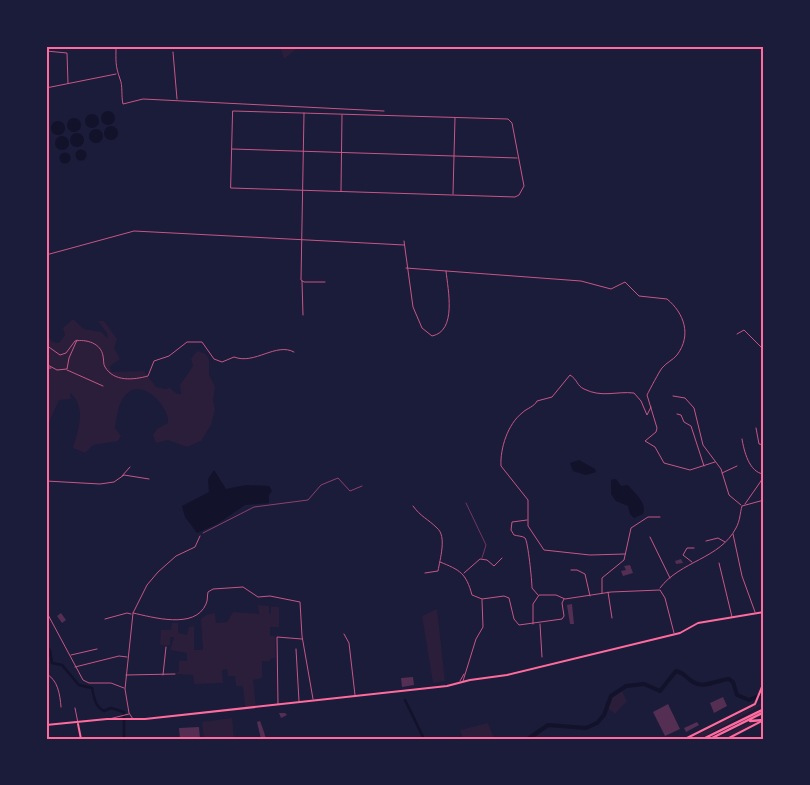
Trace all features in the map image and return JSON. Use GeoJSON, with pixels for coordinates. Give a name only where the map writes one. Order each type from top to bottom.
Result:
{"type":"FeatureCollection","features":[{"type":"Feature","properties":{"kind":"highway"},"geometry":{"type":"LineString","coordinates":[[703,739],[764,710]]}},
{"type":"Feature","properties":{"kind":"highway"},"geometry":{"type":"LineString","coordinates":[[712,739],[764,710]]}},
{"type":"Feature","properties":{"kind":"highway"},"geometry":{"type":"LineString","coordinates":[[712,739],[751,720],[764,720]]}},
{"type":"Feature","properties":{"kind":"main road"},"geometry":{"type":"LineString","coordinates":[[46,725],[124,717],[133,720],[447,686],[507,675],[683,632],[698,623],[764,612]]}},
{"type":"Feature","properties":{"kind":"main road"},"geometry":{"type":"LineString","coordinates":[[686,739],[756,702],[764,682]]}},
{"type":"Feature","properties":{"kind":"main road"},"geometry":{"type":"LineString","coordinates":[[727,739],[764,720]]}},
{"type":"Feature","properties":{"kind":"main road"},"geometry":{"type":"LineString","coordinates":[[78,723],[81,739]]}},
{"type":"Feature","properties":{"kind":"street"},"geometry":{"type":"LineString","coordinates":[[116,46],[115,62],[120,80],[123,104],[142,99],[384,111]]}},
{"type":"Feature","properties":{"kind":"street"},"geometry":{"type":"LineString","coordinates":[[46,51],[67,53],[68,84]]}},
{"type":"Feature","properties":{"kind":"street"},"geometry":{"type":"LineString","coordinates":[[174,52],[177,101]]}},
{"type":"Feature","properties":{"kind":"street"},"geometry":{"type":"LineString","coordinates":[[46,88],[117,74]]}},
{"type":"Feature","properties":{"kind":"street"},"geometry":{"type":"LineString","coordinates":[[233,111],[342,114],[510,120],[524,186],[519,195],[515,197],[231,188],[233,111]]}},
{"type":"Feature","properties":{"kind":"street"},"geometry":{"type":"LineString","coordinates":[[303,315],[300,240],[304,113]]}},
{"type":"Feature","properties":{"kind":"street"},"geometry":{"type":"LineString","coordinates":[[341,192],[342,114]]}},
{"type":"Feature","properties":{"kind":"street"},"geometry":{"type":"LineString","coordinates":[[452,195],[455,117]]}},
{"type":"Feature","properties":{"kind":"street"},"geometry":{"type":"LineString","coordinates":[[232,149],[518,158]]}},
{"type":"Feature","properties":{"kind":"street"},"geometry":{"type":"LineString","coordinates":[[46,255],[134,231],[404,245]]}},
{"type":"Feature","properties":{"kind":"street"},"geometry":{"type":"LineString","coordinates":[[404,241],[406,268],[413,307],[424,331],[432,336],[441,331],[449,320],[446,270]]}},
{"type":"Feature","properties":{"kind":"street"},"geometry":{"type":"LineString","coordinates":[[406,268],[581,281],[611,288],[625,282],[639,296],[667,298],[682,318],[686,328],[678,354],[661,369],[655,383],[647,393],[657,430],[646,437],[645,442],[655,447],[664,463],[687,470],[715,462]]}},
{"type":"Feature","properties":{"kind":"street"},"geometry":{"type":"LineString","coordinates":[[302,281],[325,282]]}},
{"type":"Feature","properties":{"kind":"street"},"geometry":{"type":"LineString","coordinates":[[737,334],[740,330],[744,330],[764,350]]}},
{"type":"Feature","properties":{"kind":"street"},"geometry":{"type":"LineString","coordinates":[[67,369],[69,358],[77,340]]}},
{"type":"Feature","properties":{"kind":"street"},"geometry":{"type":"LineString","coordinates":[[46,345],[62,355],[72,342],[86,340],[99,347],[103,356],[104,366],[114,376],[128,379],[146,376],[154,361],[168,356],[192,341],[202,342],[214,358],[221,362],[234,357],[243,360],[261,357],[282,348],[294,352]]}},
{"type":"Feature","properties":{"kind":"street"},"geometry":{"type":"LineString","coordinates":[[46,364],[52,367]]}},
{"type":"Feature","properties":{"kind":"street"},"geometry":{"type":"LineString","coordinates":[[46,368],[67,369],[102,386]]}},
{"type":"Feature","properties":{"kind":"street"},"geometry":{"type":"LineString","coordinates":[[625,554],[590,555],[546,552],[529,530],[527,520],[528,500],[501,463],[506,436],[524,411],[533,406],[537,400],[552,398],[570,375],[583,388],[604,395],[619,391],[634,393],[641,401],[646,415],[651,407]]}},
{"type":"Feature","properties":{"kind":"street"},"geometry":{"type":"LineString","coordinates":[[673,396],[685,398],[694,408],[703,445],[722,473],[729,495],[742,506]]}},
{"type":"Feature","properties":{"kind":"street"},"geometry":{"type":"LineString","coordinates":[[677,414],[682,415],[684,422],[691,426],[704,466]]}},
{"type":"Feature","properties":{"kind":"street"},"geometry":{"type":"LineString","coordinates":[[756,428],[759,444],[764,445]]}},
{"type":"Feature","properties":{"kind":"street"},"geometry":{"type":"LineString","coordinates":[[742,439],[743,449],[755,470],[763,474],[761,481],[746,499],[745,504]]}},
{"type":"Feature","properties":{"kind":"street"},"geometry":{"type":"LineString","coordinates":[[722,473],[737,466]]}},
{"type":"Feature","properties":{"kind":"street"},"geometry":{"type":"LineString","coordinates":[[46,481],[100,484],[114,482],[130,467]]}},
{"type":"Feature","properties":{"kind":"street"},"geometry":{"type":"LineString","coordinates":[[122,476],[149,480]]}},
{"type":"Feature","properties":{"kind":"street"},"geometry":{"type":"LineString","coordinates":[[527,520],[512,522],[512,530],[513,534],[524,537],[527,541],[530,550],[528,560],[532,577],[532,588],[539,595],[556,596],[565,599],[608,592],[660,590],[670,578],[726,543],[738,525],[742,506],[764,500]]}},
{"type":"Feature","properties":{"kind":"street"},"geometry":{"type":"LineString","coordinates":[[413,506],[426,521],[438,528],[443,537],[438,571],[424,573]]}},
{"type":"Feature","properties":{"kind":"street"},"geometry":{"type":"LineString","coordinates":[[602,593],[602,578],[622,561],[631,528],[634,524],[648,518],[660,517]]}},
{"type":"Feature","properties":{"kind":"street"},"geometry":{"type":"LineString","coordinates":[[733,534],[742,576],[755,613]]}},
{"type":"Feature","properties":{"kind":"street"},"geometry":{"type":"LineString","coordinates":[[133,720],[129,713],[125,689],[132,614],[148,585],[158,572],[176,556],[195,547],[200,536]]}},
{"type":"Feature","properties":{"kind":"street"},"geometry":{"type":"LineString","coordinates":[[650,537],[670,578]]}},
{"type":"Feature","properties":{"kind":"street"},"geometry":{"type":"LineString","coordinates":[[706,541],[718,538],[726,543]]}},
{"type":"Feature","properties":{"kind":"street"},"geometry":{"type":"LineString","coordinates":[[693,563],[684,555],[686,549],[694,548]]}},
{"type":"Feature","properties":{"kind":"street"},"geometry":{"type":"LineString","coordinates":[[463,574],[480,559],[487,560],[495,566],[502,558]]}},
{"type":"Feature","properties":{"kind":"street"},"geometry":{"type":"LineString","coordinates":[[440,562],[463,574],[472,595],[482,599],[506,597],[511,602],[517,624],[533,624],[563,618],[562,603],[565,599]]}},
{"type":"Feature","properties":{"kind":"street"},"geometry":{"type":"LineString","coordinates":[[719,563],[732,617]]}},
{"type":"Feature","properties":{"kind":"street"},"geometry":{"type":"LineString","coordinates":[[570,570],[577,570],[585,574],[590,596]]}},
{"type":"Feature","properties":{"kind":"street"},"geometry":{"type":"LineString","coordinates":[[105,619],[127,613],[164,620],[180,620],[204,608],[208,592],[213,589],[243,588],[258,597],[270,596],[300,602],[303,639],[313,701]]}},
{"type":"Feature","properties":{"kind":"street"},"geometry":{"type":"LineString","coordinates":[[660,590],[665,598],[674,633]]}},
{"type":"Feature","properties":{"kind":"street"},"geometry":{"type":"LineString","coordinates":[[608,592],[612,618]]}},
{"type":"Feature","properties":{"kind":"street"},"geometry":{"type":"LineString","coordinates":[[533,624],[533,604],[539,595]]}},
{"type":"Feature","properties":{"kind":"street"},"geometry":{"type":"LineString","coordinates":[[460,683],[476,639],[483,627],[482,599]]}},
{"type":"Feature","properties":{"kind":"street"},"geometry":{"type":"LineString","coordinates":[[46,611],[75,667],[85,682],[111,683],[125,689]]}},
{"type":"Feature","properties":{"kind":"street"},"geometry":{"type":"LineString","coordinates":[[540,623],[542,657]]}},
{"type":"Feature","properties":{"kind":"street"},"geometry":{"type":"LineString","coordinates":[[344,634],[349,643],[355,696]]}},
{"type":"Feature","properties":{"kind":"street"},"geometry":{"type":"LineString","coordinates":[[278,705],[277,637],[303,639]]}},
{"type":"Feature","properties":{"kind":"street"},"geometry":{"type":"LineString","coordinates":[[163,675],[166,647]]}},
{"type":"Feature","properties":{"kind":"street"},"geometry":{"type":"LineString","coordinates":[[69,656],[96,649]]}},
{"type":"Feature","properties":{"kind":"street"},"geometry":{"type":"LineString","coordinates":[[296,649],[299,702]]}},
{"type":"Feature","properties":{"kind":"street"},"geometry":{"type":"LineString","coordinates":[[75,667],[118,656],[128,657]]}},
{"type":"Feature","properties":{"kind":"street"},"geometry":{"type":"LineString","coordinates":[[463,682],[464,673]]}},
{"type":"Feature","properties":{"kind":"street"},"geometry":{"type":"LineString","coordinates":[[46,674],[52,677],[59,690],[61,707]]}},
{"type":"Feature","properties":{"kind":"street"},"geometry":{"type":"LineString","coordinates":[[126,674],[175,674]]}},
{"type":"Feature","properties":{"kind":"street"},"geometry":{"type":"LineString","coordinates":[[74,708],[78,723]]}},
{"type":"Feature","properties":{"kind":"street"},"geometry":{"type":"LineString","coordinates":[[124,717],[129,713]]}},
{"type":"Feature","properties":{"kind":"lane"},"geometry":{"type":"LineString","coordinates":[[466,503],[486,545],[485,555],[480,559]]}},
{"type":"Feature","properties":{"kind":"path"},"geometry":{"type":"LineString","coordinates":[[200,536],[254,507],[308,500],[321,485],[338,478],[350,492],[362,486]]}},
{"type":"Feature","properties":{"kind":"shaded area"},"geometry":{"type":"Polygon","coordinates":[[[280,46],[300,46],[284,59],[280,46]]]}},
{"type":"Feature","properties":{"kind":"shaded area"},"geometry":{"type":"Polygon","coordinates":[[[105,111],[111,111],[115,118],[111,125],[105,125],[101,121],[101,115],[105,111]]]}},
{"type":"Feature","properties":{"kind":"shaded area"},"geometry":{"type":"Polygon","coordinates":[[[89,114],[95,114],[99,121],[95,128],[89,128],[85,124],[85,118],[89,114]]]}},
{"type":"Feature","properties":{"kind":"shaded area"},"geometry":{"type":"Polygon","coordinates":[[[71,118],[77,118],[81,125],[77,132],[71,132],[67,128],[67,122],[71,118]]]}},
{"type":"Feature","properties":{"kind":"shaded area"},"geometry":{"type":"Polygon","coordinates":[[[55,121],[61,121],[65,128],[61,135],[55,135],[51,131],[51,125],[55,121]]]}},
{"type":"Feature","properties":{"kind":"shaded area"},"geometry":{"type":"Polygon","coordinates":[[[108,126],[114,126],[118,133],[114,140],[108,140],[104,136],[104,130],[108,126]]]}},
{"type":"Feature","properties":{"kind":"shaded area"},"geometry":{"type":"Polygon","coordinates":[[[93,129],[99,129],[103,136],[99,143],[93,143],[89,139],[89,133],[93,129]]]}},
{"type":"Feature","properties":{"kind":"shaded area"},"geometry":{"type":"Polygon","coordinates":[[[74,133],[80,133],[84,140],[80,147],[74,147],[70,143],[70,137],[74,133]]]}},
{"type":"Feature","properties":{"kind":"shaded area"},"geometry":{"type":"Polygon","coordinates":[[[62,136],[67,138],[69,143],[67,148],[62,150],[57,148],[55,143],[57,138],[62,136]]]}},
{"type":"Feature","properties":{"kind":"shaded area"},"geometry":{"type":"Polygon","coordinates":[[[81,149],[87,155],[81,161],[75,155],[81,149]]]}},
{"type":"Feature","properties":{"kind":"shaded area"},"geometry":{"type":"Polygon","coordinates":[[[65,152],[71,158],[65,164],[59,158],[65,152]]]}},
{"type":"Feature","properties":{"kind":"shaded area"},"geometry":{"type":"Polygon","coordinates":[[[73,319],[84,329],[101,332],[108,338],[107,333],[98,321],[104,321],[117,339],[114,348],[120,359],[109,367],[112,372],[144,371],[156,387],[170,388],[177,394],[181,394],[180,385],[193,366],[191,359],[197,351],[206,354],[209,360],[209,375],[215,386],[213,401],[215,410],[211,425],[201,441],[187,447],[168,440],[156,443],[153,435],[157,429],[168,423],[168,417],[155,397],[142,390],[135,389],[122,399],[117,413],[115,428],[121,436],[118,441],[93,445],[85,453],[73,448],[79,426],[80,412],[75,399],[70,393],[71,399],[59,400],[46,429],[46,333],[52,342],[59,343],[65,335],[63,328],[73,319]]]}},
{"type":"Feature","properties":{"kind":"shaded area"},"geometry":{"type":"Polygon","coordinates":[[[579,460],[595,469],[596,472],[586,475],[573,471],[570,463],[579,460]]]}},
{"type":"Feature","properties":{"kind":"shaded area"},"geometry":{"type":"Polygon","coordinates":[[[214,470],[226,489],[246,485],[269,486],[272,491],[269,495],[269,503],[245,505],[217,524],[197,533],[185,517],[182,506],[209,492],[208,479],[214,470]]]}},
{"type":"Feature","properties":{"kind":"shaded area"},"geometry":{"type":"Polygon","coordinates":[[[616,479],[621,486],[628,485],[640,498],[644,510],[643,514],[634,518],[630,514],[628,506],[616,501],[611,494],[611,480],[616,479]]]}},
{"type":"Feature","properties":{"kind":"shaded area"},"geometry":{"type":"Polygon","coordinates":[[[258,605],[269,606],[269,613],[271,614],[271,607],[279,607],[279,627],[270,627],[270,636],[275,636],[275,658],[270,659],[270,661],[262,661],[262,678],[253,680],[256,706],[245,707],[243,686],[236,686],[235,676],[228,676],[227,669],[222,670],[223,683],[194,684],[193,675],[175,674],[179,671],[179,661],[187,661],[187,653],[170,650],[174,637],[170,637],[170,645],[160,645],[161,630],[171,630],[172,623],[178,623],[178,633],[187,635],[189,627],[194,626],[194,650],[203,650],[201,619],[206,615],[215,613],[216,623],[227,622],[233,612],[259,614],[258,605]]]}},
{"type":"Feature","properties":{"kind":"shaded area"},"geometry":{"type":"Polygon","coordinates":[[[437,609],[445,681],[433,683],[422,616],[437,609]]]}},
{"type":"Feature","properties":{"kind":"shaded area"},"geometry":{"type":"Polygon","coordinates":[[[622,691],[627,701],[615,714],[608,708],[609,700],[622,691]]]}},
{"type":"Feature","properties":{"kind":"shaded area"},"geometry":{"type":"Polygon","coordinates":[[[759,704],[762,705],[699,739],[689,739],[759,704]]]}},
{"type":"Feature","properties":{"kind":"shaded area"},"geometry":{"type":"Polygon","coordinates":[[[232,718],[234,739],[204,739],[202,722],[232,718]]]}},
{"type":"Feature","properties":{"kind":"shaded area"},"geometry":{"type":"Polygon","coordinates":[[[752,721],[760,721],[724,739],[715,739],[752,721]]]}},
{"type":"Feature","properties":{"kind":"shaded area"},"geometry":{"type":"Polygon","coordinates":[[[488,723],[494,739],[463,739],[460,730],[488,723]]]}},
{"type":"Feature","properties":{"kind":"building"},"geometry":{"type":"Polygon","coordinates":[[[681,559],[683,563],[676,564],[675,561],[681,559]]]}},
{"type":"Feature","properties":{"kind":"building"},"geometry":{"type":"Polygon","coordinates":[[[630,565],[633,573],[623,576],[621,571],[626,570],[624,566],[630,565]]]}},
{"type":"Feature","properties":{"kind":"building"},"geometry":{"type":"Polygon","coordinates":[[[572,604],[574,624],[570,624],[567,605],[572,604]]]}},
{"type":"Feature","properties":{"kind":"building"},"geometry":{"type":"Polygon","coordinates":[[[61,613],[66,620],[62,623],[57,616],[61,613]]]}},
{"type":"Feature","properties":{"kind":"building"},"geometry":{"type":"Polygon","coordinates":[[[413,677],[414,685],[402,687],[401,678],[413,677]]]}},
{"type":"Feature","properties":{"kind":"building"},"geometry":{"type":"Polygon","coordinates":[[[723,697],[727,706],[714,713],[710,703],[723,697]]]}},
{"type":"Feature","properties":{"kind":"building"},"geometry":{"type":"Polygon","coordinates":[[[668,704],[680,729],[665,736],[653,712],[668,704]]]}},
{"type":"Feature","properties":{"kind":"building"},"geometry":{"type":"Polygon","coordinates":[[[279,713],[285,713],[287,715],[281,718],[279,713]]]}},
{"type":"Feature","properties":{"kind":"building"},"geometry":{"type":"Polygon","coordinates":[[[260,721],[266,739],[261,739],[257,722],[260,721]]]}},
{"type":"Feature","properties":{"kind":"building"},"geometry":{"type":"Polygon","coordinates":[[[697,722],[699,725],[686,732],[684,728],[697,722]]]}},
{"type":"Feature","properties":{"kind":"building"},"geometry":{"type":"Polygon","coordinates":[[[199,727],[200,739],[180,739],[179,728],[199,727]]]}},
{"type":"Feature","properties":{"kind":"waterway"},"geometry":{"type":"LineString","coordinates":[[46,645],[50,651],[52,663],[62,665],[79,685],[92,688],[95,701],[101,709],[104,711],[111,708],[124,712],[124,739]]}},
{"type":"Feature","properties":{"kind":"waterway"},"geometry":{"type":"LineString","coordinates":[[528,739],[548,725],[586,728],[597,723],[604,715],[611,696],[626,686],[644,684],[660,691],[676,671],[693,682],[702,685],[729,679],[733,682],[737,695],[749,700],[764,694]]}},
{"type":"Feature","properties":{"kind":"waterway"},"geometry":{"type":"LineString","coordinates":[[405,700],[424,739]]}}]}
